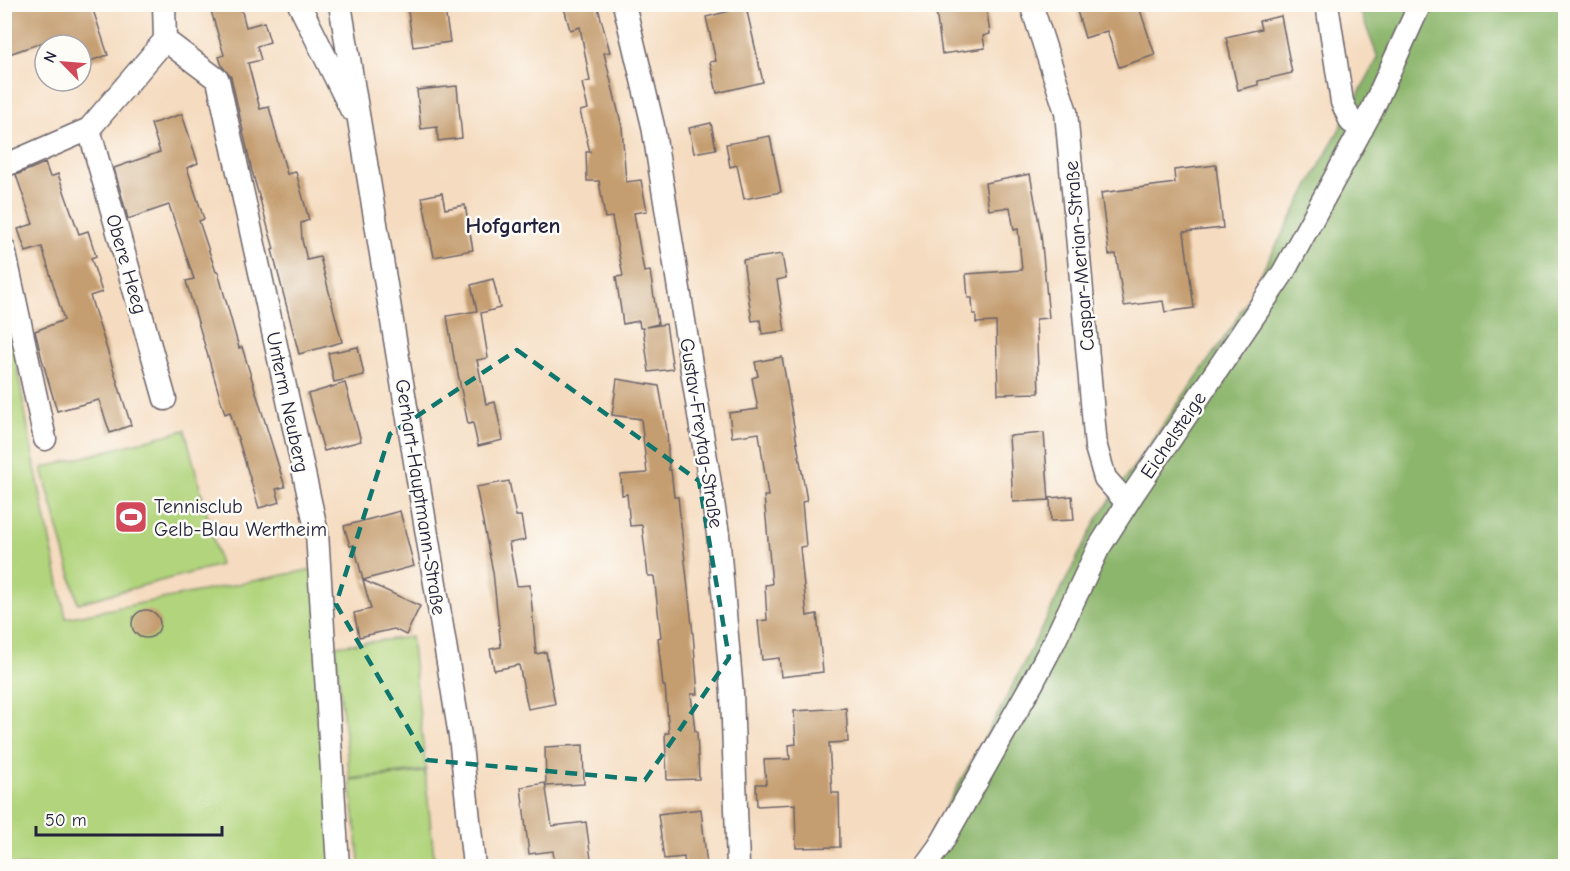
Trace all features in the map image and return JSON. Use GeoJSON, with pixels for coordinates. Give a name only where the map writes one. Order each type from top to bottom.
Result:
{"type":"FeatureCollection","features":[{"type":"Feature","properties":{"kind":"street"},"geometry":{"type":"LineString","coordinates":[[4,166],[89,129],[165,40],[164,4]]}},
{"type":"Feature","properties":{"kind":"street","name":"Gerhart-Hauptmann-Straße"},"geometry":{"type":"LineString","coordinates":[[298,4],[361,129]]}},
{"type":"Feature","properties":{"kind":"street","name":"Gerhart-Hauptmann-Straße"},"geometry":{"type":"LineString","coordinates":[[340,4],[460,736],[474,867]]}},
{"type":"Feature","properties":{"kind":"street","name":"Gustav-Freytag-Straße"},"geometry":{"type":"LineString","coordinates":[[624,4],[653,126],[718,534],[732,693],[738,867]]}},
{"type":"Feature","properties":{"kind":"street","name":"Caspar-Merian-Straße"},"geometry":{"type":"LineString","coordinates":[[1031,4],[1066,112],[1096,447],[1105,478],[1127,503]]}},
{"type":"Feature","properties":{"kind":"street"},"geometry":{"type":"LineString","coordinates":[[1327,4],[1342,102],[1351,122],[1362,129]]}},
{"type":"Feature","properties":{"kind":"street","name":"Eichelsteige"},"geometry":{"type":"LineString","coordinates":[[925,867],[1033,682],[1098,549],[1283,273],[1362,129],[1420,4]]}},
{"type":"Feature","properties":{"kind":"street","name":"Unterm Neuberg"},"geometry":{"type":"LineString","coordinates":[[165,40],[218,80],[317,533],[338,867]]}},
{"type":"Feature","properties":{"kind":"street","name":"Obere Heeg"},"geometry":{"type":"LineString","coordinates":[[89,129],[165,399]]}},
{"type":"Feature","properties":{"kind":"street"},"geometry":{"type":"LineString","coordinates":[[4,249],[45,439]]}},
{"type":"Feature","properties":{"kind":"highlighted area"},"geometry":{"type":"Polygon","coordinates":[[[517,350],[699,481],[729,658],[645,780],[427,760],[336,604],[390,434],[517,350]]]}},
{"type":"Feature","properties":{"kind":"green space"},"geometry":{"type":"Polygon","coordinates":[[[1358,5],[1565,5],[1565,866],[913,866],[999,712],[1097,519],[1232,327],[1378,58],[1358,5]]]}},
{"type":"Feature","properties":{"kind":"green space"},"geometry":{"type":"Polygon","coordinates":[[[4,293],[33,457],[66,618],[319,568],[338,866],[5,866],[4,293]]]}},
{"type":"Feature","properties":{"kind":"green space","name":"Tennisclub Gelb-Blau Wertheim"},"geometry":{"type":"Polygon","coordinates":[[[185,430],[220,565],[78,603],[42,468],[185,430]]]}},
{"type":"Feature","properties":{"kind":"green space"},"geometry":{"type":"Polygon","coordinates":[[[411,637],[426,770],[350,779],[335,646],[411,637]]]}},
{"type":"Feature","properties":{"kind":"green space"},"geometry":{"type":"Polygon","coordinates":[[[425,772],[435,866],[360,866],[350,780],[425,772]]]}},
{"type":"Feature","properties":{"kind":"building"},"geometry":{"type":"Polygon","coordinates":[[[4,4],[91,4],[108,55],[93,60],[93,33],[33,33],[33,46],[9,54],[4,42],[4,4]]]}},
{"type":"Feature","properties":{"kind":"building"},"geometry":{"type":"Polygon","coordinates":[[[209,4],[240,4],[246,27],[264,22],[270,42],[257,46],[261,60],[248,63],[260,109],[269,107],[287,174],[296,172],[309,220],[301,223],[307,260],[320,257],[342,342],[299,354],[272,250],[274,249],[252,171],[231,77],[222,66],[219,57],[224,55],[209,4]]]}},
{"type":"Feature","properties":{"kind":"building"},"geometry":{"type":"Polygon","coordinates":[[[407,4],[444,4],[450,42],[413,47],[407,4]]]}},
{"type":"Feature","properties":{"kind":"building"},"geometry":{"type":"Polygon","coordinates":[[[563,4],[597,4],[610,52],[604,53],[622,127],[626,182],[641,180],[647,211],[634,213],[644,272],[650,271],[658,324],[646,327],[666,324],[673,369],[649,372],[643,328],[640,328],[639,321],[623,324],[616,277],[623,276],[612,217],[605,218],[599,181],[587,181],[586,152],[590,152],[580,111],[588,109],[582,83],[590,81],[580,27],[570,30],[563,4]]]}},
{"type":"Feature","properties":{"kind":"building"},"geometry":{"type":"Polygon","coordinates":[[[935,4],[986,4],[990,34],[983,36],[985,48],[942,54],[935,4]]]}},
{"type":"Feature","properties":{"kind":"building"},"geometry":{"type":"Polygon","coordinates":[[[1075,4],[1101,4],[1103,11],[1123,4],[1138,4],[1155,55],[1119,67],[1107,31],[1085,38],[1075,4]]]}},
{"type":"Feature","properties":{"kind":"building"},"geometry":{"type":"Polygon","coordinates":[[[746,7],[763,82],[717,93],[710,62],[716,61],[706,17],[746,7]]]}},
{"type":"Feature","properties":{"kind":"building"},"geometry":{"type":"Polygon","coordinates":[[[1281,16],[1292,73],[1258,81],[1258,85],[1238,90],[1226,37],[1261,29],[1259,21],[1281,16]]]}},
{"type":"Feature","properties":{"kind":"building"},"geometry":{"type":"Polygon","coordinates":[[[457,86],[462,138],[438,141],[437,127],[421,129],[417,90],[457,86]]]}},
{"type":"Feature","properties":{"kind":"building"},"geometry":{"type":"Polygon","coordinates":[[[182,114],[198,163],[187,168],[204,219],[199,221],[216,272],[218,272],[239,348],[242,347],[285,487],[276,489],[280,502],[259,508],[230,412],[225,414],[219,394],[186,281],[194,279],[169,205],[128,219],[114,168],[160,152],[151,124],[182,114]]]}},
{"type":"Feature","properties":{"kind":"building"},"geometry":{"type":"Polygon","coordinates":[[[711,123],[716,149],[694,153],[689,128],[711,123]]]}},
{"type":"Feature","properties":{"kind":"building"},"geometry":{"type":"Polygon","coordinates":[[[770,136],[781,192],[744,199],[737,165],[730,167],[726,144],[770,136]]]}},
{"type":"Feature","properties":{"kind":"building"},"geometry":{"type":"Polygon","coordinates":[[[45,163],[50,177],[58,174],[79,234],[88,231],[96,256],[91,258],[102,292],[90,296],[131,425],[110,433],[99,400],[57,411],[35,331],[64,320],[42,247],[26,252],[18,229],[33,224],[16,175],[45,163]]]}},
{"type":"Feature","properties":{"kind":"building"},"geometry":{"type":"Polygon","coordinates":[[[1216,165],[1223,228],[1184,232],[1194,308],[1165,312],[1163,301],[1124,306],[1116,254],[1109,255],[1101,193],[1175,183],[1174,170],[1216,165]]]}},
{"type":"Feature","properties":{"kind":"building"},"geometry":{"type":"Polygon","coordinates":[[[1030,174],[1041,234],[1049,318],[1036,319],[1039,393],[998,394],[996,322],[976,323],[972,298],[968,298],[966,274],[1022,270],[1018,229],[1014,230],[1010,207],[989,210],[985,183],[1030,174]]]}},
{"type":"Feature","properties":{"kind":"building"},"geometry":{"type":"Polygon","coordinates":[[[442,193],[445,209],[465,205],[473,250],[434,257],[422,197],[442,193]]]}},
{"type":"Feature","properties":{"kind":"building"},"geometry":{"type":"Polygon","coordinates":[[[782,254],[786,278],[777,280],[785,331],[762,334],[760,320],[752,321],[743,260],[782,254]]]}},
{"type":"Feature","properties":{"kind":"building"},"geometry":{"type":"Polygon","coordinates":[[[493,279],[500,308],[481,313],[488,358],[477,360],[486,404],[495,402],[503,440],[478,446],[473,423],[468,424],[447,316],[477,311],[471,285],[493,279]]]}},
{"type":"Feature","properties":{"kind":"building"},"geometry":{"type":"Polygon","coordinates":[[[358,347],[364,375],[334,382],[328,353],[358,347]]]}},
{"type":"Feature","properties":{"kind":"building"},"geometry":{"type":"Polygon","coordinates":[[[782,357],[807,501],[802,502],[806,546],[800,547],[807,616],[817,614],[823,672],[781,677],[779,658],[762,660],[758,621],[767,620],[765,585],[772,584],[764,496],[768,496],[759,433],[732,437],[729,413],[758,409],[752,378],[758,376],[755,362],[782,357]]]}},
{"type":"Feature","properties":{"kind":"building"},"geometry":{"type":"Polygon","coordinates":[[[617,379],[659,386],[667,430],[669,470],[671,470],[674,497],[678,497],[693,634],[698,694],[691,694],[695,731],[697,731],[699,779],[667,780],[665,733],[669,733],[658,638],[661,637],[654,576],[648,576],[642,525],[630,526],[627,494],[622,495],[621,475],[647,473],[641,419],[612,415],[617,379]]]}},
{"type":"Feature","properties":{"kind":"building"},"geometry":{"type":"Polygon","coordinates":[[[345,383],[361,441],[324,451],[308,394],[345,383]]]}},
{"type":"Feature","properties":{"kind":"building"},"geometry":{"type":"Polygon","coordinates":[[[1044,433],[1049,500],[1013,502],[1009,436],[1044,433]]]}},
{"type":"Feature","properties":{"kind":"building"},"geometry":{"type":"Polygon","coordinates":[[[509,481],[516,516],[521,516],[525,540],[509,543],[517,586],[530,585],[536,654],[546,652],[555,704],[528,709],[519,665],[494,670],[490,649],[501,647],[493,572],[476,487],[509,481]]]}},
{"type":"Feature","properties":{"kind":"building"},"geometry":{"type":"Polygon","coordinates":[[[1072,496],[1074,520],[1051,521],[1050,498],[1072,496]]]}},
{"type":"Feature","properties":{"kind":"building"},"geometry":{"type":"Polygon","coordinates":[[[400,511],[414,566],[363,580],[354,545],[350,546],[344,526],[400,511]]]}},
{"type":"Feature","properties":{"kind":"building"},"geometry":{"type":"Polygon","coordinates":[[[363,580],[420,606],[406,635],[394,629],[359,637],[354,613],[371,609],[363,580]]]}},
{"type":"Feature","properties":{"kind":"building"},"geometry":{"type":"Polygon","coordinates":[[[146,610],[156,614],[160,624],[156,634],[146,638],[136,634],[132,624],[136,614],[146,610]]]}},
{"type":"Feature","properties":{"kind":"building"},"geometry":{"type":"Polygon","coordinates":[[[846,708],[848,742],[829,743],[832,793],[839,793],[840,847],[796,848],[795,804],[757,806],[756,784],[766,784],[764,760],[790,759],[789,745],[796,744],[794,711],[846,708]]]}},
{"type":"Feature","properties":{"kind":"building"},"geometry":{"type":"Polygon","coordinates":[[[583,745],[584,784],[546,786],[545,747],[583,745]]]}},
{"type":"Feature","properties":{"kind":"building"},"geometry":{"type":"Polygon","coordinates":[[[545,783],[552,826],[586,822],[592,867],[555,867],[553,851],[529,854],[521,787],[545,783]]]}},
{"type":"Feature","properties":{"kind":"building"},"geometry":{"type":"Polygon","coordinates":[[[701,809],[707,867],[685,867],[684,857],[664,859],[658,814],[701,809]]]}},
{"type":"Feature","properties":{"kind":"place","name":"Tennisclub Gelb-Blau Wertheim"},"geometry":{"type":"Point","coordinates":[131,517]}},
{"type":"Feature","properties":{"kind":"district","name":"Hofgarten"},"geometry":{"type":"Point","coordinates":[513,225]}}]}
